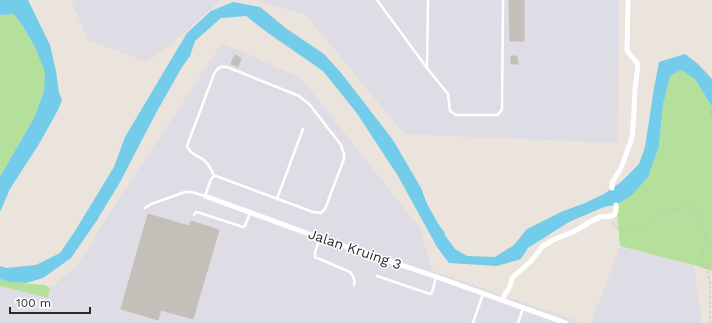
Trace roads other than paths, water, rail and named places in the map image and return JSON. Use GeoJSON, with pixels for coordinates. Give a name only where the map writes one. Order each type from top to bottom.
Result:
{"type":"FeatureCollection","features":[{"type":"Feature","properties":{"kind":"street"},"geometry":{"type":"LineString","coordinates":[[612,188],[612,183],[620,168],[632,138],[633,127],[638,65],[628,54],[626,47],[628,0]]}},
{"type":"Feature","properties":{"kind":"street","name":"Jalan Kruing 3"},"geometry":{"type":"LineString","coordinates":[[205,196],[320,238],[437,277],[566,323]]}},
{"type":"Feature","properties":{"kind":"street"},"geometry":{"type":"LineString","coordinates":[[502,300],[510,286],[512,278],[532,261],[543,246],[600,217],[612,216],[615,214],[616,205]]}},
{"type":"Feature","properties":{"kind":"lane"},"geometry":{"type":"LineString","coordinates":[[377,0],[448,94],[450,111],[454,114],[490,115],[496,115],[502,110],[503,0]]}},
{"type":"Feature","properties":{"kind":"lane"},"geometry":{"type":"LineString","coordinates":[[427,68],[428,0]]}},
{"type":"Feature","properties":{"kind":"lane"},"geometry":{"type":"LineString","coordinates":[[222,66],[299,96],[310,105],[341,145],[344,154],[344,159],[325,209],[323,212],[319,213],[312,212],[218,176],[214,176],[209,165],[204,160],[189,151],[188,146],[214,74],[219,67],[222,66]]}},
{"type":"Feature","properties":{"kind":"lane"},"geometry":{"type":"LineString","coordinates":[[277,199],[302,129]]}},
{"type":"Feature","properties":{"kind":"lane"},"geometry":{"type":"LineString","coordinates":[[205,196],[211,179],[214,176]]}},
{"type":"Feature","properties":{"kind":"lane","name":"Jalan Kruing 3"},"geometry":{"type":"LineString","coordinates":[[145,208],[151,204],[185,192],[205,196]]}},
{"type":"Feature","properties":{"kind":"lane"},"geometry":{"type":"LineString","coordinates":[[194,215],[198,212],[242,227],[245,226],[250,212]]}},
{"type":"Feature","properties":{"kind":"lane"},"geometry":{"type":"LineString","coordinates":[[320,238],[315,252],[315,257],[350,272],[354,277],[354,285]]}},
{"type":"Feature","properties":{"kind":"lane"},"geometry":{"type":"LineString","coordinates":[[377,276],[430,294],[437,277]]}},
{"type":"Feature","properties":{"kind":"lane"},"geometry":{"type":"LineString","coordinates":[[473,323],[483,293]]}},
{"type":"Feature","properties":{"kind":"lane"},"geometry":{"type":"LineString","coordinates":[[518,323],[523,308]]}},
{"type":"Feature","properties":{"kind":"water"},"geometry":{"type":"Polygon","coordinates":[[[0,0],[28,0],[50,45],[59,93],[62,100],[39,144],[10,189],[0,212],[0,177],[35,116],[44,91],[45,72],[36,49],[14,14],[0,15],[0,0]]]}},
{"type":"Feature","properties":{"kind":"water"},"geometry":{"type":"Polygon","coordinates":[[[233,2],[260,7],[287,29],[324,54],[342,74],[393,140],[421,188],[427,204],[444,234],[455,249],[467,256],[495,257],[514,245],[527,229],[561,212],[604,194],[621,182],[639,164],[645,147],[659,62],[685,54],[698,64],[712,79],[712,107],[695,79],[681,70],[670,76],[663,105],[659,146],[648,177],[631,196],[616,205],[604,207],[569,222],[528,248],[521,259],[497,266],[449,263],[437,247],[398,176],[356,112],[323,71],[246,16],[221,18],[195,41],[190,56],[182,67],[156,113],[119,184],[71,258],[43,278],[26,283],[10,282],[0,279],[0,266],[6,268],[36,265],[60,253],[114,167],[125,137],[187,33],[211,11],[233,2]]]}},
{"type":"Feature","properties":{"kind":"waterway"},"geometry":{"type":"LineString","coordinates":[[407,178],[432,224],[440,235]]}},
{"type":"Feature","properties":{"kind":"waterway"},"geometry":{"type":"LineString","coordinates":[[71,248],[93,217]]}}]}
